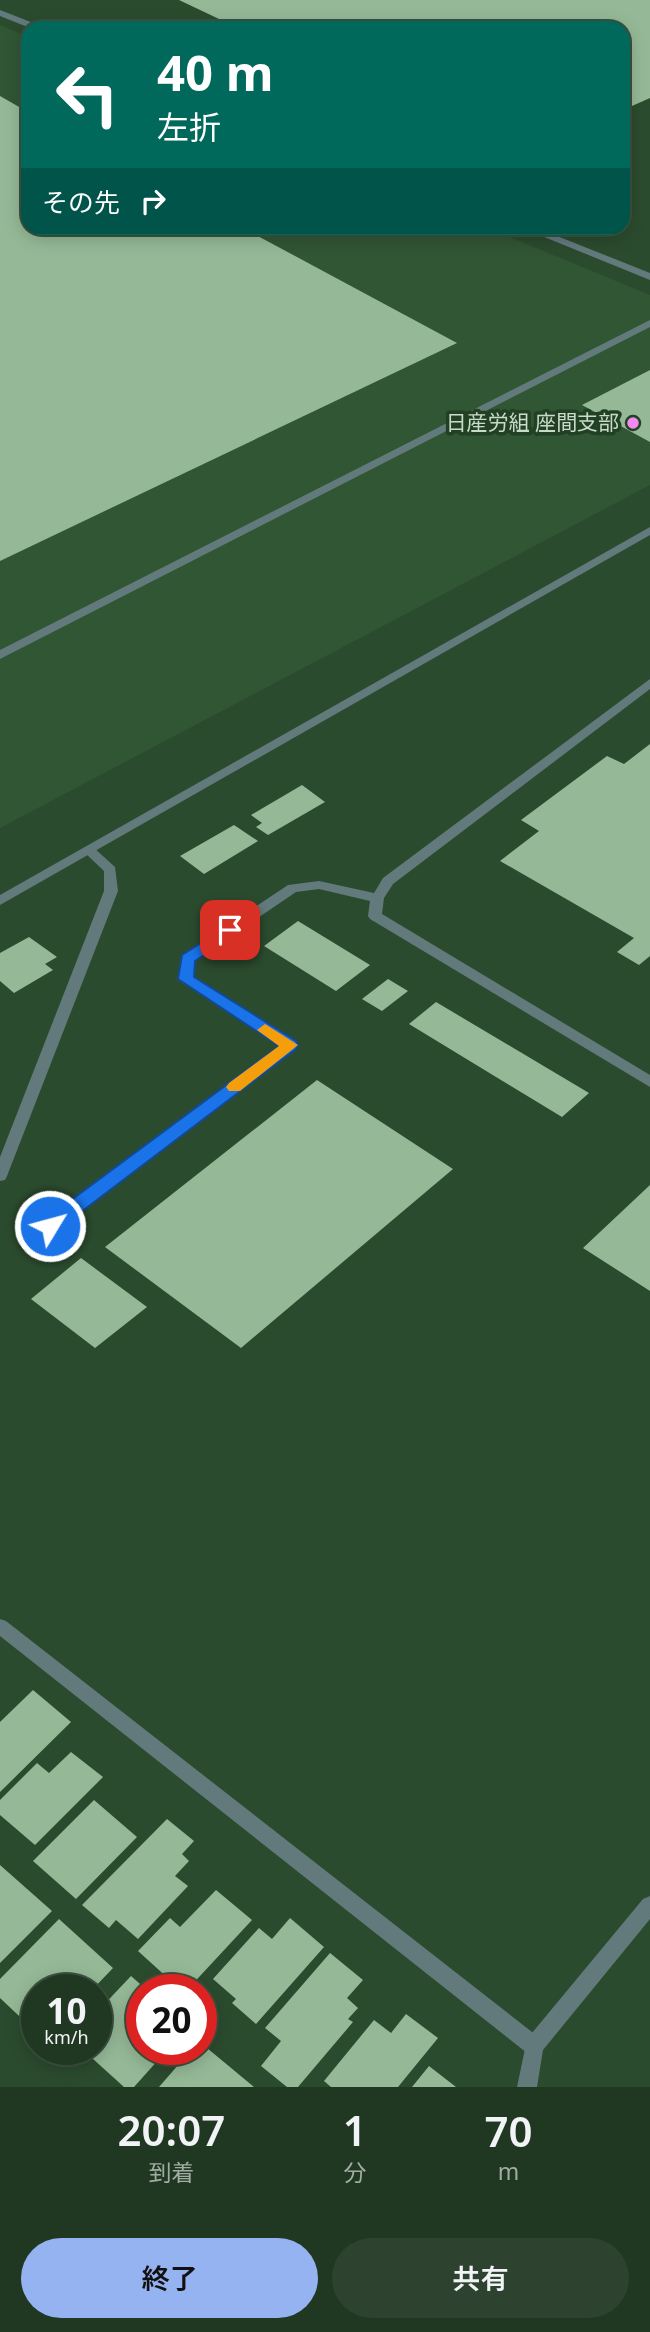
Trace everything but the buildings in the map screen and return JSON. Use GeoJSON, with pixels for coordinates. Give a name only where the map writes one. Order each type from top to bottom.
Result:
{"type":"FeatureCollection","features":[{"type":"Feature","properties":{"kind":"street"},"geometry":{"type":"LineString","coordinates":[[0,13],[21,21]]}},
{"type":"Feature","properties":{"kind":"street"},"geometry":{"type":"LineString","coordinates":[[547,235],[650,277]]}},
{"type":"Feature","properties":{"kind":"street"},"geometry":{"type":"LineString","coordinates":[[0,655],[650,323]]}},
{"type":"Feature","properties":{"kind":"street"},"geometry":{"type":"LineString","coordinates":[[0,901],[650,530]]}},
{"type":"Feature","properties":{"kind":"street"},"geometry":{"type":"LineString","coordinates":[[650,683],[388,881],[377,898],[375,916],[650,1082]]}},
{"type":"Feature","properties":{"kind":"street"},"geometry":{"type":"LineString","coordinates":[[0,1176],[111,891],[110,870],[89,851]]}},
{"type":"Feature","properties":{"kind":"street"},"geometry":{"type":"LineString","coordinates":[[50,1226],[290,1045],[186,979],[187,959],[293,888],[318,885],[377,898]]}},
{"type":"Feature","properties":{"kind":"street"},"geometry":{"type":"LineString","coordinates":[[0,1626],[534,2046]]}},
{"type":"Feature","properties":{"kind":"street"},"geometry":{"type":"LineString","coordinates":[[527,2087],[534,2046],[650,1905]]}},
{"type":"Feature","properties":{"kind":"shaded area"},"geometry":{"type":"Polygon","coordinates":[[[0,25],[21,34],[21,235],[505,235],[650,295],[650,485],[0,828],[0,25]]]}},
{"type":"Feature","properties":{"kind":"slow traffic"},"geometry":{"type":"LineString","coordinates":[[234,1087],[290,1045],[265,1030]]}},
{"type":"Feature","properties":{"kind":"place","name":"日産労組 座間支部"},"geometry":{"type":"Point","coordinates":[633,423]}},
{"type":"Feature","properties":{"kind":"route"},"geometry":{"type":"LineString","coordinates":[[50,1226],[290,1045],[186,979],[187,959],[230,930]]}}]}
